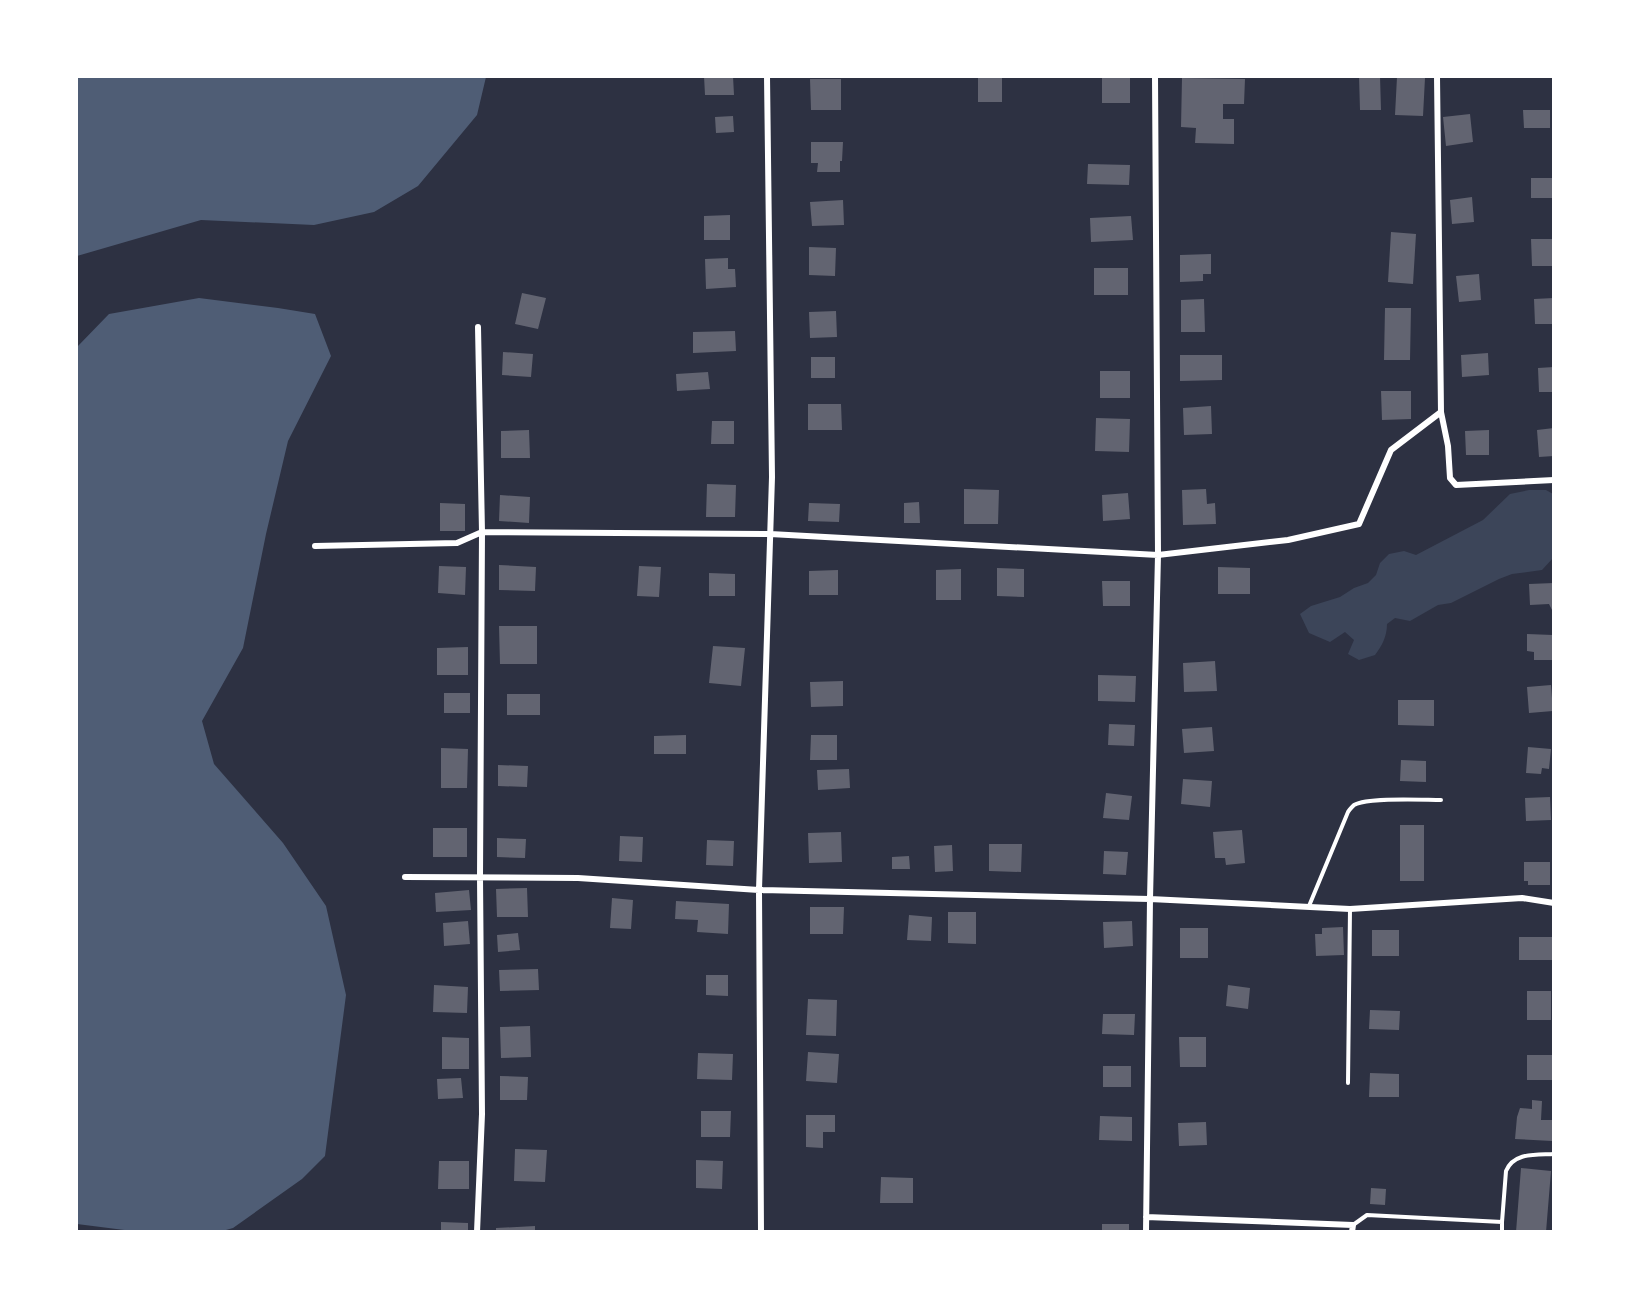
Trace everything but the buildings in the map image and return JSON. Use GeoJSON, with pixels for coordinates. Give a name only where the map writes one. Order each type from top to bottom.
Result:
{"type":"FeatureCollection","features":[{"type":"Feature","properties":{"kind":"street"},"geometry":{"type":"LineString","coordinates":[[761,1232],[759,890],[772,477],[767,76]]}},
{"type":"Feature","properties":{"kind":"street"},"geometry":{"type":"LineString","coordinates":[[1146,1232],[1150,899],[1158,555],[1155,76]]}},
{"type":"Feature","properties":{"kind":"street"},"geometry":{"type":"LineString","coordinates":[[1437,76],[1441,412],[1448,446],[1450,478],[1456,485],[1554,480]]}},
{"type":"Feature","properties":{"kind":"street"},"geometry":{"type":"LineString","coordinates":[[477,1232],[482,1114],[480,877],[482,532],[478,327]]}},
{"type":"Feature","properties":{"kind":"street"},"geometry":{"type":"LineString","coordinates":[[315,546],[457,543],[482,532],[770,534],[1158,555],[1288,540],[1359,524],[1392,450],[1441,412]]}},
{"type":"Feature","properties":{"kind":"street"},"geometry":{"type":"LineString","coordinates":[[405,877],[578,878],[759,890],[1150,899],[1350,909],[1522,898],[1554,903]]}},
{"type":"Feature","properties":{"kind":"street"},"geometry":{"type":"LineString","coordinates":[[1146,1217],[1352,1228]]}},
{"type":"Feature","properties":{"kind":"lane"},"geometry":{"type":"LineString","coordinates":[[1308,907],[1348,812],[1353,806],[1398,800],[1441,800]]}},
{"type":"Feature","properties":{"kind":"lane"},"geometry":{"type":"LineString","coordinates":[[1348,1083],[1350,909]]}},
{"type":"Feature","properties":{"kind":"lane"},"geometry":{"type":"LineString","coordinates":[[1502,1232],[1506,1171],[1509,1165],[1526,1155],[1554,1154]]}},
{"type":"Feature","properties":{"kind":"lane"},"geometry":{"type":"LineString","coordinates":[[1352,1228],[1367,1215],[1502,1222]]}},
{"type":"Feature","properties":{"kind":"shaded area"},"geometry":{"type":"Polygon","coordinates":[[[77,76],[486,77],[477,115],[418,186],[374,212],[314,225],[201,220],[77,256],[77,76]]]}},
{"type":"Feature","properties":{"kind":"shaded area"},"geometry":{"type":"Polygon","coordinates":[[[199,298],[315,314],[331,356],[288,441],[243,648],[202,721],[214,764],[283,843],[326,906],[346,995],[325,1156],[302,1179],[233,1228],[219,1232],[140,1232],[77,1224],[77,347],[109,314],[199,298]]]}},
{"type":"Feature","properties":{"kind":"shaded area"},"geometry":{"type":"Polygon","coordinates":[[[1529,490],[1546,490],[1553,494],[1553,558],[1542,570],[1512,574],[1499,579],[1451,603],[1438,605],[1410,621],[1395,618],[1387,624],[1384,641],[1375,655],[1359,660],[1348,654],[1354,640],[1345,632],[1330,642],[1309,633],[1300,614],[1311,606],[1340,597],[1368,583],[1376,575],[1380,563],[1389,554],[1404,551],[1416,555],[1483,520],[1510,494],[1529,490]]]}}]}
